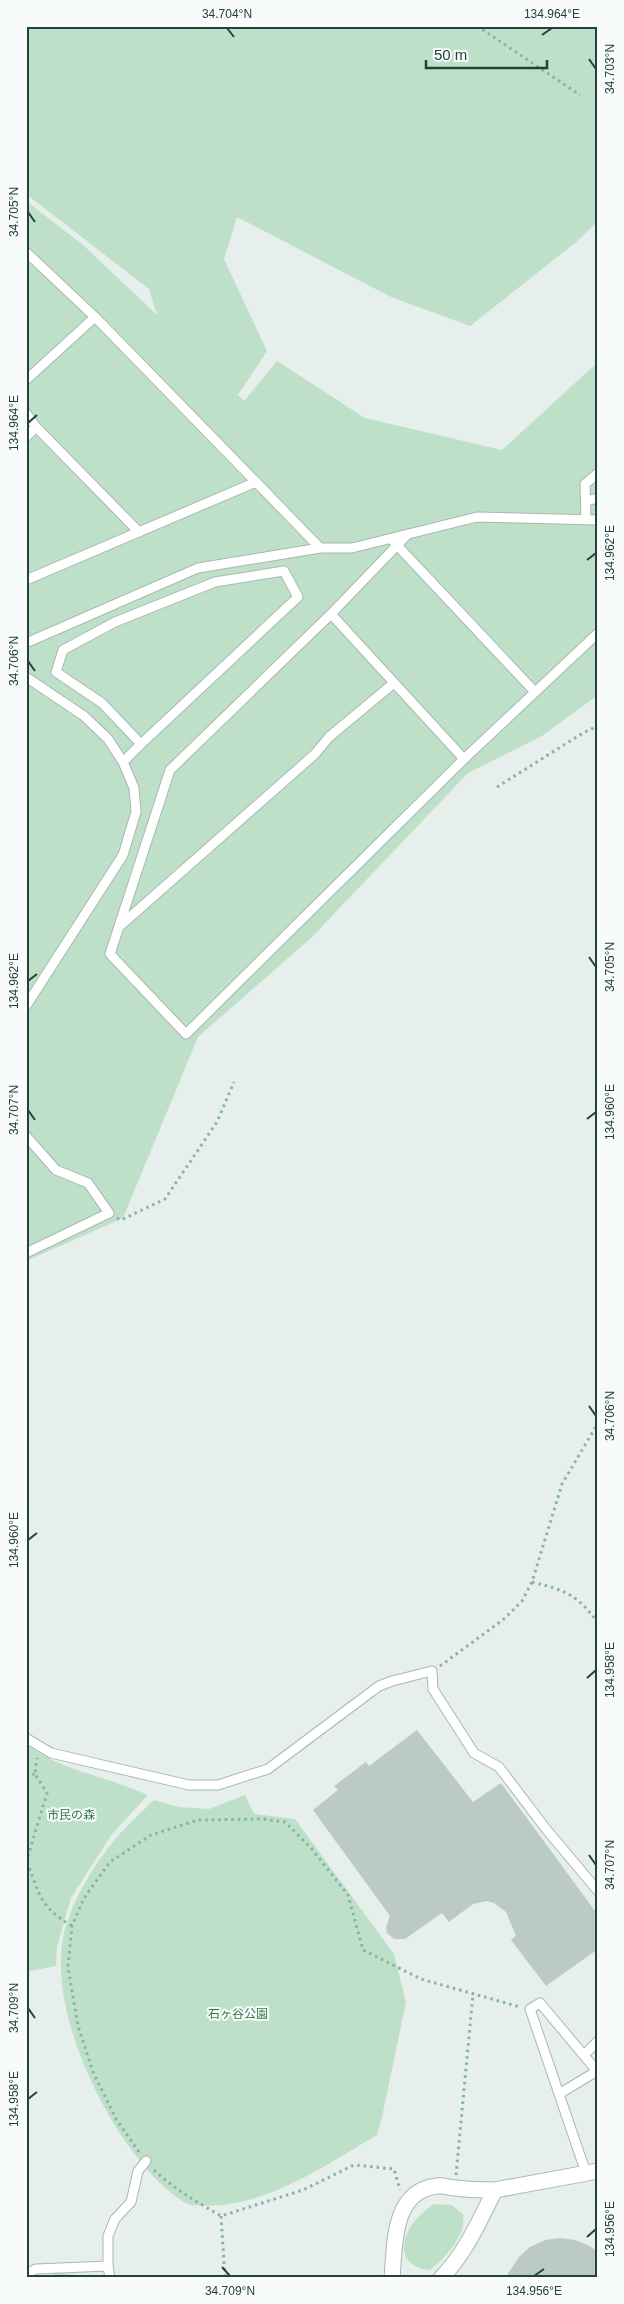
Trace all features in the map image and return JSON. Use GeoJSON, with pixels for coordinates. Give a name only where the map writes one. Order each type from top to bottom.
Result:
{"type":"FeatureCollection","features":[{"type":"Feature","properties":{"kind":"street"},"geometry":{"type":"LineString","coordinates":[[392,2278],[396,2228],[405,2205],[420,2191],[437,2185],[454,2188],[495,2190],[592,2172]]}},
{"type":"Feature","properties":{"kind":"street"},"geometry":{"type":"LineString","coordinates":[[441,2278],[453,2266],[469,2242],[495,2190]]}},
{"type":"Feature","properties":{"kind":"lane"},"geometry":{"type":"LineString","coordinates":[[26,252],[95,317],[320,548]]}},
{"type":"Feature","properties":{"kind":"lane"},"geometry":{"type":"LineString","coordinates":[[26,380],[95,317]]}},
{"type":"Feature","properties":{"kind":"lane"},"geometry":{"type":"LineString","coordinates":[[26,414],[36,427],[139,532]]}},
{"type":"Feature","properties":{"kind":"lane"},"geometry":{"type":"LineString","coordinates":[[26,437],[36,427]]}},
{"type":"Feature","properties":{"kind":"lane"},"geometry":{"type":"LineString","coordinates":[[586,520],[585,484],[598,473]]}},
{"type":"Feature","properties":{"kind":"lane"},"geometry":{"type":"LineString","coordinates":[[27,578],[256,482]]}},
{"type":"Feature","properties":{"kind":"lane"},"geometry":{"type":"LineString","coordinates":[[586,501],[598,498]]}},
{"type":"Feature","properties":{"kind":"lane"},"geometry":{"type":"LineString","coordinates":[[26,644],[198,568],[320,548],[352,548],[477,517],[598,520]]}},
{"type":"Feature","properties":{"kind":"lane"},"geometry":{"type":"LineString","coordinates":[[408,534],[331,614],[170,770],[110,954],[186,1034],[464,759],[598,633]]}},
{"type":"Feature","properties":{"kind":"lane"},"geometry":{"type":"LineString","coordinates":[[390,538],[535,692]]}},
{"type":"Feature","properties":{"kind":"lane"},"geometry":{"type":"LineString","coordinates":[[122,762],[298,597],[284,571],[216,582],[115,622],[63,650],[56,672],[102,703],[141,744]]}},
{"type":"Feature","properties":{"kind":"lane"},"geometry":{"type":"LineString","coordinates":[[331,614],[464,759]]}},
{"type":"Feature","properties":{"kind":"lane"},"geometry":{"type":"LineString","coordinates":[[26,676],[84,716],[108,739],[122,762],[134,788],[136,812],[123,855],[26,1006]]}},
{"type":"Feature","properties":{"kind":"lane"},"geometry":{"type":"LineString","coordinates":[[120,926],[315,754],[329,737],[394,683]]}},
{"type":"Feature","properties":{"kind":"lane"},"geometry":{"type":"LineString","coordinates":[[26,1136],[56,1170],[88,1183],[109,1213],[26,1253]]}},
{"type":"Feature","properties":{"kind":"lane"},"geometry":{"type":"LineString","coordinates":[[26,1738],[39,1748],[51,1753],[189,1785],[218,1785],[268,1769],[380,1686],[432,1671],[433,1688],[474,1753],[499,1767],[546,1829],[598,1891]]}},
{"type":"Feature","properties":{"kind":"lane"},"geometry":{"type":"LineString","coordinates":[[559,2094],[597,2071],[540,2003],[530,2009],[559,2094],[592,2172]]}},
{"type":"Feature","properties":{"kind":"lane"},"geometry":{"type":"LineString","coordinates":[[584,2055],[598,2041]]}},
{"type":"Feature","properties":{"kind":"lane"},"geometry":{"type":"LineString","coordinates":[[110,2278],[108,2236],[115,2219],[131,2202],[138,2171],[146,2162]]}},
{"type":"Feature","properties":{"kind":"lane"},"geometry":{"type":"LineString","coordinates":[[26,2274],[36,2269],[108,2266]]}},
{"type":"Feature","properties":{"kind":"path"},"geometry":{"type":"LineString","coordinates":[[477,26],[580,95]]}},
{"type":"Feature","properties":{"kind":"path"},"geometry":{"type":"LineString","coordinates":[[497,787],[583,733],[598,726]]}},
{"type":"Feature","properties":{"kind":"path"},"geometry":{"type":"LineString","coordinates":[[109,1213],[121,1220],[165,1199],[217,1122],[234,1082]]}},
{"type":"Feature","properties":{"kind":"path"},"geometry":{"type":"LineString","coordinates":[[432,1671],[504,1619],[522,1601],[532,1582],[562,1484],[598,1423]]}},
{"type":"Feature","properties":{"kind":"path"},"geometry":{"type":"LineString","coordinates":[[532,1582],[560,1589],[584,1604],[598,1623]]}},
{"type":"Feature","properties":{"kind":"path"},"geometry":{"type":"LineString","coordinates":[[39,1748],[35,1774],[46,1793],[27,1862],[44,1904],[53,1915],[72,1926]]}},
{"type":"Feature","properties":{"kind":"path"},"geometry":{"type":"LineString","coordinates":[[26,1776],[35,1774]]}},
{"type":"Feature","properties":{"kind":"path"},"geometry":{"type":"LineString","coordinates":[[221,2216],[165,2180],[146,2162],[116,2119],[93,2072],[78,2026],[68,1968],[72,1926],[84,1898],[110,1862],[151,1835],[198,1820],[263,1819],[285,1822],[311,1848],[348,1895],[363,1950],[421,1979],[530,2009]]}},
{"type":"Feature","properties":{"kind":"path"},"geometry":{"type":"LineString","coordinates":[[454,2188],[474,1994]]}},
{"type":"Feature","properties":{"kind":"path"},"geometry":{"type":"LineString","coordinates":[[221,2216],[303,2190],[354,2165],[394,2169],[405,2205]]}},
{"type":"Feature","properties":{"kind":"path"},"geometry":{"type":"LineString","coordinates":[[221,2216],[226,2278]]}},
{"type":"Feature","properties":{"kind":"green space"},"geometry":{"type":"Polygon","coordinates":[[[26,26],[598,26],[598,221],[575,243],[470,326],[391,297],[237,217],[224,259],[267,351],[238,395],[244,401],[277,361],[365,418],[502,450],[598,362],[598,695],[542,736],[468,773],[311,938],[198,1037],[123,1218],[26,1261],[26,201],[82,244],[157,315],[149,289],[26,194],[26,26]]]}},
{"type":"Feature","properties":{"kind":"green space","name":"市民の森"},"geometry":{"type":"Polygon","coordinates":[[[26,1744],[54,1761],[148,1795],[112,1834],[71,1898],[57,1947],[56,1966],[26,1972],[26,1744]]]}},
{"type":"Feature","properties":{"kind":"green space","name":"石ヶ谷公園"},"geometry":{"type":"Polygon","coordinates":[[[245,1795],[254,1814],[295,1819],[394,1954],[406,2002],[377,2135],[290,2185],[242,2202],[218,2205],[193,2205],[179,2198],[156,2179],[118,2131],[101,2101],[86,2070],[65,2005],[61,1973],[62,1944],[69,1916],[90,1874],[117,1837],[154,1800],[179,1807],[209,1809],[245,1795]]]}},
{"type":"Feature","properties":{"kind":"green space"},"geometry":{"type":"Polygon","coordinates":[[[434,2204],[451,2205],[463,2214],[463,2222],[462,2230],[454,2245],[430,2270],[414,2265],[409,2261],[404,2249],[404,2242],[413,2223],[434,2204]]]}},
{"type":"Feature","properties":{"kind":"green space"},"geometry":{"type":"Polygon","coordinates":[[[55,2272],[93,2278],[51,2278],[55,2272]]]}},
{"type":"Feature","properties":{"kind":"building"},"geometry":{"type":"Polygon","coordinates":[[[417,1730],[473,1802],[501,1783],[598,1915],[598,1949],[546,1986],[511,1940],[516,1936],[506,1912],[494,1903],[487,1901],[473,1904],[449,1922],[442,1913],[405,1939],[394,1939],[387,1933],[386,1927],[390,1916],[313,1810],[338,1790],[334,1786],[366,1762],[369,1766],[417,1730]]]}},
{"type":"Feature","properties":{"kind":"building"},"geometry":{"type":"Polygon","coordinates":[[[560,2238],[575,2240],[590,2246],[598,2252],[598,2278],[505,2278],[519,2257],[530,2247],[545,2240],[560,2238]]]}}]}
